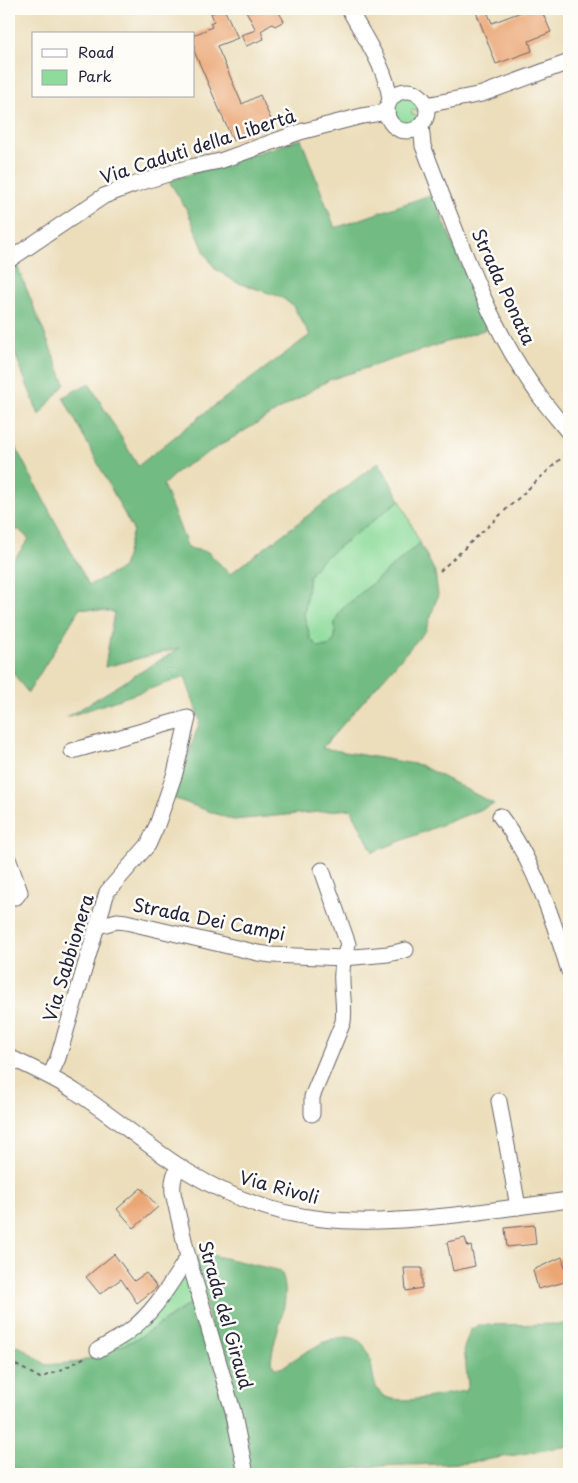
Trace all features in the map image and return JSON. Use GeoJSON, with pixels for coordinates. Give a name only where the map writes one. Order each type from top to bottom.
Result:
{"type":"FeatureCollection","features":[{"type":"Feature","properties":{"kind":"street"},"geometry":{"type":"LineString","coordinates":[[349,9],[377,60],[389,87],[388,106],[391,123],[395,128],[412,131],[421,125],[426,116],[426,105],[419,95],[407,91],[390,76],[377,60]]}},
{"type":"Feature","properties":{"kind":"street"},"geometry":{"type":"LineString","coordinates":[[426,105],[482,94],[569,62]]}},
{"type":"Feature","properties":{"kind":"street"},"geometry":{"type":"LineString","coordinates":[[388,106],[395,94],[407,91]]}},
{"type":"Feature","properties":{"kind":"street","name":"Via Caduti della Libertà"},"geometry":{"type":"LineString","coordinates":[[9,260],[104,196],[190,167],[220,161],[300,132],[362,116],[388,106]]}},
{"type":"Feature","properties":{"kind":"street","name":"Strada Ponata"},"geometry":{"type":"LineString","coordinates":[[421,125],[423,146],[482,293],[499,329],[536,391],[569,433]]}},
{"type":"Feature","properties":{"kind":"street","name":"Strada Ponata"},"geometry":{"type":"LineString","coordinates":[[407,131],[423,146]]}},
{"type":"Feature","properties":{"kind":"street","name":"Via Sabbionera"},"geometry":{"type":"LineString","coordinates":[[50,1076],[58,1058],[107,892],[148,845],[175,773],[188,718],[72,751]]}},
{"type":"Feature","properties":{"kind":"street"},"geometry":{"type":"LineString","coordinates":[[500,816],[514,835],[532,871],[557,933],[569,971]]}},
{"type":"Feature","properties":{"kind":"street"},"geometry":{"type":"LineString","coordinates":[[9,861],[20,892],[19,895],[9,897]]}},
{"type":"Feature","properties":{"kind":"street"},"geometry":{"type":"LineString","coordinates":[[312,1114],[312,1097],[342,1022],[344,1012],[341,967],[348,944],[322,870]]}},
{"type":"Feature","properties":{"kind":"street","name":"Strada Dei Campi"},"geometry":{"type":"LineString","coordinates":[[98,926],[117,921],[126,922],[272,955],[344,958],[388,954],[406,950]]}},
{"type":"Feature","properties":{"kind":"street","name":"Via Rivoli"},"geometry":{"type":"LineString","coordinates":[[9,1058],[50,1076],[97,1106],[179,1166],[218,1190],[243,1201],[290,1214],[339,1222],[398,1221],[569,1200]]}},
{"type":"Feature","properties":{"kind":"street"},"geometry":{"type":"LineString","coordinates":[[499,1101],[518,1207]]}},
{"type":"Feature","properties":{"kind":"street","name":"Strada del Giraud"},"geometry":{"type":"LineString","coordinates":[[179,1166],[172,1183],[173,1193],[188,1257],[233,1411],[246,1474]]}},
{"type":"Feature","properties":{"kind":"street"},"geometry":{"type":"LineString","coordinates":[[98,1350],[127,1333],[150,1312],[188,1257]]}},
{"type":"Feature","properties":{"kind":"path"},"geometry":{"type":"LineString","coordinates":[[440,571],[569,451]]}},
{"type":"Feature","properties":{"kind":"path"},"geometry":{"type":"LineString","coordinates":[[9,1360],[40,1378],[64,1369],[98,1350]]}},
{"type":"Feature","properties":{"kind":"green space"},"geometry":{"type":"Polygon","coordinates":[[[408,95],[419,102],[422,114],[413,110],[411,113],[420,118],[408,125],[397,121],[392,111],[393,104],[398,98],[408,95]]]}},
{"type":"Feature","properties":{"kind":"green space"},"geometry":{"type":"Polygon","coordinates":[[[301,139],[335,228],[433,194],[487,329],[329,380],[179,470],[163,485],[188,548],[208,552],[230,574],[379,462],[400,500],[319,562],[309,576],[304,616],[311,640],[319,647],[329,646],[335,639],[335,622],[341,610],[420,543],[435,572],[438,595],[426,630],[322,748],[420,765],[494,804],[373,852],[351,809],[233,820],[173,798],[200,721],[185,677],[67,717],[180,648],[105,667],[114,612],[80,608],[28,693],[14,674],[9,662],[13,638],[9,635],[9,566],[29,539],[18,529],[9,539],[9,435],[89,585],[123,568],[133,530],[63,397],[89,383],[138,466],[202,415],[310,335],[293,306],[281,297],[236,282],[215,269],[205,253],[187,210],[169,181],[301,139]]]}},
{"type":"Feature","properties":{"kind":"green space"},"geometry":{"type":"Polygon","coordinates":[[[16,263],[65,384],[39,415],[9,339],[9,268],[16,263]]]}},
{"type":"Feature","properties":{"kind":"green space"},"geometry":{"type":"Polygon","coordinates":[[[400,500],[420,543],[341,610],[335,622],[335,639],[329,646],[319,647],[311,640],[304,616],[309,576],[319,562],[400,500]]]}},
{"type":"Feature","properties":{"kind":"green space"},"geometry":{"type":"Polygon","coordinates":[[[203,1253],[281,1271],[285,1294],[282,1317],[271,1363],[275,1368],[281,1368],[327,1341],[351,1337],[361,1342],[368,1353],[378,1391],[386,1397],[394,1399],[414,1399],[465,1391],[468,1385],[464,1348],[470,1330],[479,1325],[569,1324],[569,1446],[467,1463],[378,1466],[302,1474],[250,1474],[194,1262],[203,1253]]]}},
{"type":"Feature","properties":{"kind":"green space"},"geometry":{"type":"Polygon","coordinates":[[[185,1269],[197,1299],[137,1339],[104,1353],[185,1269]]]}},
{"type":"Feature","properties":{"kind":"green space"},"geometry":{"type":"Polygon","coordinates":[[[197,1299],[244,1474],[9,1474],[9,1343],[24,1349],[46,1365],[80,1362],[137,1339],[197,1299]]]}},
{"type":"Feature","properties":{"kind":"building"},"geometry":{"type":"Polygon","coordinates":[[[224,9],[238,38],[217,46],[242,104],[260,95],[273,124],[233,141],[195,53],[195,35],[212,27],[210,23],[214,21],[211,13],[224,9]]]}},
{"type":"Feature","properties":{"kind":"building"},"geometry":{"type":"Polygon","coordinates":[[[245,9],[277,9],[284,21],[275,26],[272,24],[261,31],[264,39],[246,46],[241,35],[256,30],[245,9]]]}},
{"type":"Feature","properties":{"kind":"building"},"geometry":{"type":"Polygon","coordinates":[[[486,9],[492,23],[529,9],[541,9],[551,32],[529,41],[532,51],[496,64],[476,12],[486,9]]]}},
{"type":"Feature","properties":{"kind":"building"},"geometry":{"type":"Polygon","coordinates":[[[141,1188],[158,1207],[134,1228],[117,1209],[141,1188]]]}},
{"type":"Feature","properties":{"kind":"building"},"geometry":{"type":"Polygon","coordinates":[[[534,1225],[536,1244],[507,1247],[505,1228],[534,1225]]]}},
{"type":"Feature","properties":{"kind":"building"},"geometry":{"type":"Polygon","coordinates":[[[465,1238],[468,1247],[471,1246],[475,1266],[453,1271],[447,1242],[465,1238]]]}},
{"type":"Feature","properties":{"kind":"building"},"geometry":{"type":"Polygon","coordinates":[[[114,1254],[134,1281],[146,1273],[157,1287],[137,1303],[121,1279],[100,1294],[86,1277],[114,1254]]]}},
{"type":"Feature","properties":{"kind":"building"},"geometry":{"type":"Polygon","coordinates":[[[562,1257],[569,1281],[538,1289],[533,1270],[562,1257]]]}},
{"type":"Feature","properties":{"kind":"building"},"geometry":{"type":"Polygon","coordinates":[[[404,1268],[422,1268],[422,1288],[406,1291],[404,1268]]]}}]}
